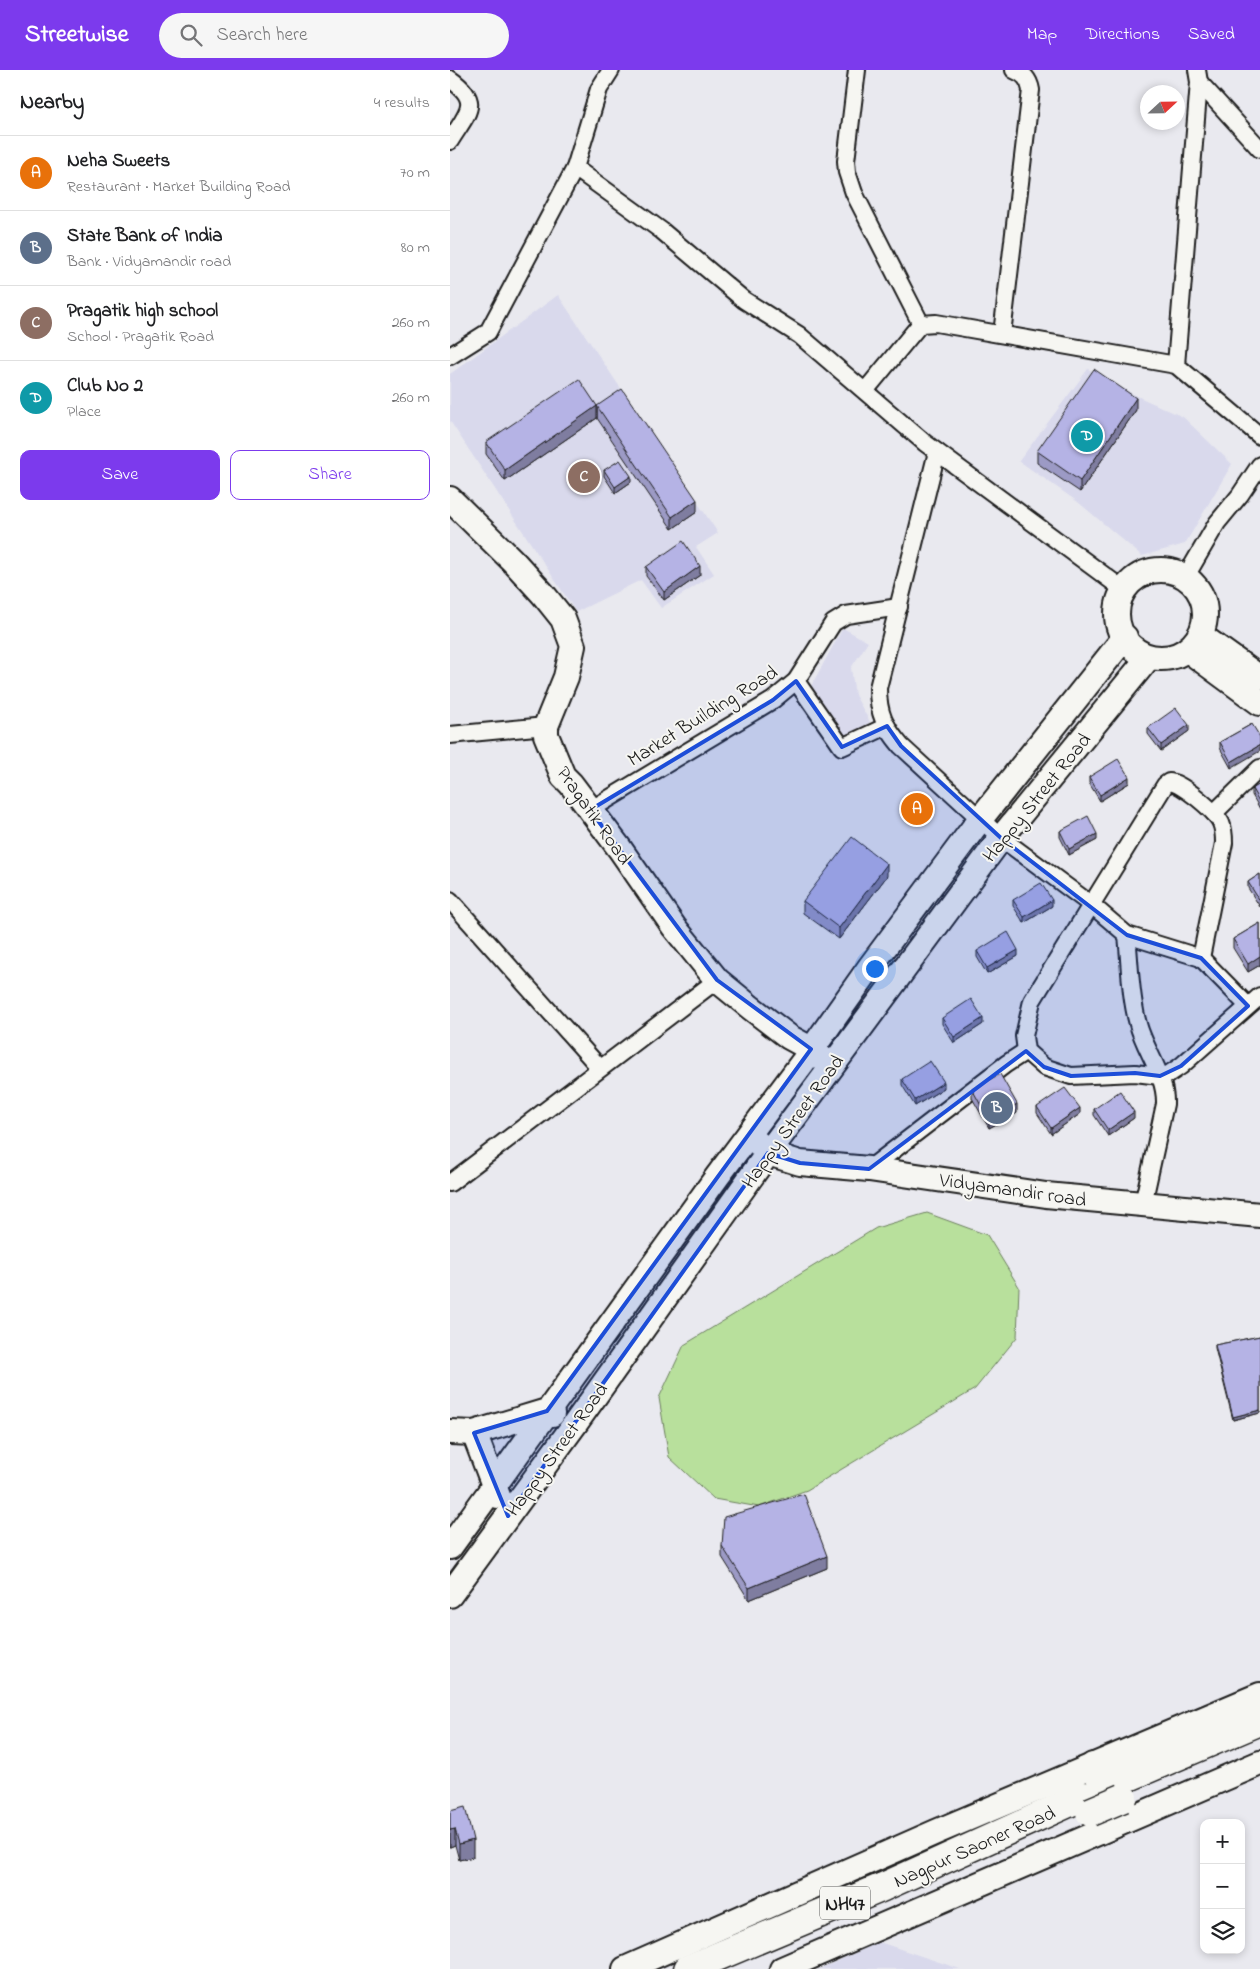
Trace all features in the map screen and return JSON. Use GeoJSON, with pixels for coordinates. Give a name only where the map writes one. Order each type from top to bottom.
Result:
{"type":"FeatureCollection","features":[{"type":"Feature","properties":{"kind":"highway","name":"Nagpur Saoner Road"},"geometry":{"type":"LineString","coordinates":[[1120,1790],[1260,1721]]}},
{"type":"Feature","properties":{"kind":"highway","name":"Nagpur Saoner Road"},"geometry":{"type":"LineString","coordinates":[[688,1969],[901,1879],[1260,1735]]}},
{"type":"Feature","properties":{"kind":"highway","name":"Nagpur Saoner Road"},"geometry":{"type":"LineString","coordinates":[[723,1969],[1087,1804]]}},
{"type":"Feature","properties":{"kind":"street"},"geometry":{"type":"LineString","coordinates":[[450,356],[488,332],[575,168],[599,89],[611,70]]}},
{"type":"Feature","properties":{"kind":"street"},"geometry":{"type":"LineString","coordinates":[[856,70],[846,161],[847,172],[854,193],[921,324]]}},
{"type":"Feature","properties":{"kind":"street"},"geometry":{"type":"LineString","coordinates":[[1002,334],[1031,90],[1027,78],[1022,73],[1014,70]]}},
{"type":"Feature","properties":{"kind":"street"},"geometry":{"type":"LineString","coordinates":[[1176,366],[1198,76]]}},
{"type":"Feature","properties":{"kind":"street"},"geometry":{"type":"LineString","coordinates":[[1198,76],[1260,149]]}},
{"type":"Feature","properties":{"kind":"street"},"geometry":{"type":"LineString","coordinates":[[450,79],[462,87],[470,101],[469,109],[450,141]]}},
{"type":"Feature","properties":{"kind":"street"},"geometry":{"type":"LineString","coordinates":[[575,168],[662,231],[744,300],[799,335],[937,452],[1124,590]]}},
{"type":"Feature","properties":{"kind":"street"},"geometry":{"type":"LineString","coordinates":[[865,391],[921,324],[936,323],[1176,366],[1260,436]]}},
{"type":"Feature","properties":{"kind":"street"},"geometry":{"type":"LineString","coordinates":[[937,452],[878,688],[878,704],[887,726],[902,746],[1001,838],[1093,906],[1127,935],[1201,958],[1254,1001],[1181,1066],[1169,1074],[1160,1076],[1135,1073],[1071,1076],[1044,1067],[1026,1051],[1024,1036],[1032,1001],[1093,906],[1165,785],[1169,782],[1178,784],[1214,813],[1221,822],[1224,832],[1224,843],[1201,958]]}},
{"type":"Feature","properties":{"kind":"street"},"geometry":{"type":"LineString","coordinates":[[1185,578],[1217,523],[1260,466]]}},
{"type":"Feature","properties":{"kind":"street"},"geometry":{"type":"LineString","coordinates":[[450,499],[513,561],[563,619],[573,646],[566,677],[546,726],[450,735]]}},
{"type":"Feature","properties":{"kind":"street"},"geometry":{"type":"LineString","coordinates":[[1167,570],[1185,578],[1200,594],[1204,607],[1204,621],[1194,643],[1178,655],[1164,659],[1148,657],[1135,651],[1118,626],[1116,611],[1124,590],[1140,575],[1153,571],[1167,570]]}},
{"type":"Feature","properties":{"kind":"street","name":"Market Building Road"},"geometry":{"type":"LineString","coordinates":[[590,810],[773,700],[796,681],[833,623],[838,619],[846,615],[899,608]]}},
{"type":"Feature","properties":{"kind":"street","name":"Happy Street Road"},"geometry":{"type":"LineString","coordinates":[[450,1547],[726,1163],[803,1062],[810,1049],[981,818],[1125,637]]}},
{"type":"Feature","properties":{"kind":"street"},"geometry":{"type":"LineString","coordinates":[[1194,643],[1260,678]]}},
{"type":"Feature","properties":{"kind":"street"},"geometry":{"type":"LineString","coordinates":[[1194,643],[1260,703]]}},
{"type":"Feature","properties":{"kind":"street","name":"Happy Street Road"},"geometry":{"type":"LineString","coordinates":[[450,1594],[572,1428],[832,1066],[1001,838],[1148,657]]}},
{"type":"Feature","properties":{"kind":"street"},"geometry":{"type":"LineString","coordinates":[[796,681],[842,747],[887,726]]}},
{"type":"Feature","properties":{"kind":"street","name":"Pragatik Road"},"geometry":{"type":"LineString","coordinates":[[546,726],[546,735],[563,776],[620,849],[674,927],[717,980],[789,1037],[810,1049],[832,1066]]}},
{"type":"Feature","properties":{"kind":"street"},"geometry":{"type":"LineString","coordinates":[[1214,813],[1260,768]]}},
{"type":"Feature","properties":{"kind":"street"},"geometry":{"type":"LineString","coordinates":[[450,900],[600,1068]]}},
{"type":"Feature","properties":{"kind":"street"},"geometry":{"type":"LineString","coordinates":[[1127,935],[1135,1013],[1143,1040],[1160,1076],[1165,1094],[1165,1104],[1143,1204]]}},
{"type":"Feature","properties":{"kind":"street"},"geometry":{"type":"LineString","coordinates":[[450,1183],[717,980]]}},
{"type":"Feature","properties":{"kind":"street"},"geometry":{"type":"LineString","coordinates":[[869,1168],[1006,1064],[1026,1051]]}},
{"type":"Feature","properties":{"kind":"street"},"geometry":{"type":"LineString","coordinates":[[769,1105],[789,1125]]}},
{"type":"Feature","properties":{"kind":"street"},"geometry":{"type":"LineString","coordinates":[[748,1133],[768,1154]]}},
{"type":"Feature","properties":{"kind":"street","name":"Vidyamandir road"},"geometry":{"type":"LineString","coordinates":[[768,1154],[800,1162],[869,1168],[1046,1195],[1260,1214]]}},
{"type":"Feature","properties":{"kind":"street"},"geometry":{"type":"LineString","coordinates":[[726,1163],[746,1185]]}},
{"type":"Feature","properties":{"kind":"street"},"geometry":{"type":"LineString","coordinates":[[450,1432],[474,1432],[547,1411],[572,1428]]}},
{"type":"Feature","properties":{"kind":"street"},"geometry":{"type":"LineString","coordinates":[[474,1432],[494,1486],[508,1516]]}},
{"type":"Feature","properties":{"kind":"street"},"geometry":{"type":"LineString","coordinates":[[625,1969],[1093,1765],[1260,1695]]}},
{"type":"Feature","properties":{"kind":"street","name":"Nagpur Saoner Road"},"geometry":{"type":"LineString","coordinates":[[782,1969],[1260,1763]]}},
{"type":"Feature","properties":{"kind":"street"},"geometry":{"type":"LineString","coordinates":[[1093,1765],[1117,1824]]}},
{"type":"Feature","properties":{"kind":"highlighted area"},"geometry":{"type":"Polygon","coordinates":[[[796,681],[842,747],[887,726],[901,746],[1001,838],[1127,935],[1201,958],[1248,1006],[1181,1066],[1160,1076],[1135,1073],[1071,1076],[1044,1067],[1026,1051],[869,1169],[800,1163],[768,1153],[508,1516],[474,1433],[547,1411],[811,1049],[717,980],[590,810],[773,700],[796,681]]]}},
{"type":"Feature","properties":{"kind":"shaded area"},"geometry":{"type":"Polygon","coordinates":[[[558,295],[718,533],[696,547],[714,574],[661,608],[641,580],[576,612],[450,421],[450,374],[558,295]]]}},
{"type":"Feature","properties":{"kind":"shaded area"},"geometry":{"type":"Polygon","coordinates":[[[1088,369],[1137,396],[1183,417],[1232,464],[1185,544],[1142,556],[1078,502],[1019,461],[1088,369]]]}},
{"type":"Feature","properties":{"kind":"shaded area"},"geometry":{"type":"Polygon","coordinates":[[[843,628],[868,642],[851,668],[855,695],[870,722],[845,739],[811,686],[843,628]]]}},
{"type":"Feature","properties":{"kind":"shaded area"},"geometry":{"type":"Polygon","coordinates":[[[879,1942],[960,1969],[820,1969],[879,1942]]]}},
{"type":"Feature","properties":{"kind":"green space"},"geometry":{"type":"Polygon","coordinates":[[[927,1213],[987,1235],[1019,1287],[1017,1337],[975,1389],[807,1490],[759,1507],[714,1499],[669,1457],[659,1398],[684,1345],[876,1228],[927,1213]]]}},
{"type":"Feature","properties":{"kind":"building"},"geometry":{"type":"Polygon","coordinates":[[[1094,369],[1136,398],[1080,481],[1037,451],[1094,369]]]}},
{"type":"Feature","properties":{"kind":"building"},"geometry":{"type":"Polygon","coordinates":[[[579,379],[597,406],[505,470],[486,442],[579,379]]]}},
{"type":"Feature","properties":{"kind":"building"},"geometry":{"type":"Polygon","coordinates":[[[622,389],[697,500],[672,517],[597,406],[622,389]]]}},
{"type":"Feature","properties":{"kind":"building"},"geometry":{"type":"Polygon","coordinates":[[[620,460],[631,476],[615,487],[604,470],[620,460]]]}},
{"type":"Feature","properties":{"kind":"building"},"geometry":{"type":"Polygon","coordinates":[[[683,541],[700,566],[664,592],[646,567],[683,541]]]}},
{"type":"Feature","properties":{"kind":"building"},"geometry":{"type":"Polygon","coordinates":[[[1176,708],[1189,725],[1161,745],[1148,728],[1176,708]]]}},
{"type":"Feature","properties":{"kind":"building"},"geometry":{"type":"Polygon","coordinates":[[[1252,724],[1260,737],[1260,745],[1231,762],[1220,742],[1252,724]]]}},
{"type":"Feature","properties":{"kind":"building"},"geometry":{"type":"Polygon","coordinates":[[[1118,759],[1129,777],[1100,795],[1089,777],[1118,759]]]}},
{"type":"Feature","properties":{"kind":"building"},"geometry":{"type":"Polygon","coordinates":[[[1260,784],[1260,803],[1252,789],[1260,784]]]}},
{"type":"Feature","properties":{"kind":"building"},"geometry":{"type":"Polygon","coordinates":[[[1088,816],[1097,834],[1069,849],[1060,831],[1088,816]]]}},
{"type":"Feature","properties":{"kind":"building"},"geometry":{"type":"Polygon","coordinates":[[[852,837],[887,864],[839,928],[803,901],[852,837]]]}},
{"type":"Feature","properties":{"kind":"building"},"geometry":{"type":"Polygon","coordinates":[[[1260,874],[1260,901],[1248,882],[1260,874]]]}},
{"type":"Feature","properties":{"kind":"building"},"geometry":{"type":"Polygon","coordinates":[[[1041,883],[1052,900],[1024,917],[1013,900],[1041,883]]]}},
{"type":"Feature","properties":{"kind":"building"},"geometry":{"type":"Polygon","coordinates":[[[1260,923],[1260,956],[1248,964],[1233,939],[1260,923]]]}},
{"type":"Feature","properties":{"kind":"building"},"geometry":{"type":"Polygon","coordinates":[[[1008,932],[1018,950],[987,968],[977,951],[1008,932]]]}},
{"type":"Feature","properties":{"kind":"building"},"geometry":{"type":"Polygon","coordinates":[[[971,999],[983,1018],[954,1037],[942,1018],[971,999]]]}},
{"type":"Feature","properties":{"kind":"building"},"geometry":{"type":"Polygon","coordinates":[[[930,1061],[944,1082],[915,1100],[902,1079],[930,1061]]]}},
{"type":"Feature","properties":{"kind":"building"},"geometry":{"type":"Polygon","coordinates":[[[1000,1074],[1017,1104],[989,1120],[972,1089],[1000,1074]]]}},
{"type":"Feature","properties":{"kind":"building"},"geometry":{"type":"Polygon","coordinates":[[[1065,1088],[1080,1108],[1051,1128],[1037,1107],[1065,1088]]]}},
{"type":"Feature","properties":{"kind":"building"},"geometry":{"type":"Polygon","coordinates":[[[1120,1091],[1134,1112],[1108,1130],[1094,1109],[1120,1091]]]}},
{"type":"Feature","properties":{"kind":"building"},"geometry":{"type":"Polygon","coordinates":[[[1260,1336],[1260,1410],[1233,1417],[1215,1345],[1260,1336]]]}},
{"type":"Feature","properties":{"kind":"building"},"geometry":{"type":"Polygon","coordinates":[[[804,1494],[827,1556],[749,1588],[722,1546],[724,1517],[804,1494]]]}},
{"type":"Feature","properties":{"kind":"building"},"geometry":{"type":"Polygon","coordinates":[[[465,1807],[473,1840],[459,1844],[455,1829],[450,1830],[450,1811],[465,1807]]]}},
{"type":"Feature","properties":{"kind":"place","name":"Club No 2"},"geometry":{"type":"Point","coordinates":[1087,436]}},
{"type":"Feature","properties":{"kind":"place","name":"Pragatik high school"},"geometry":{"type":"Point","coordinates":[584,477]}},
{"type":"Feature","properties":{"kind":"place","name":"Neha Sweets"},"geometry":{"type":"Point","coordinates":[917,809]}},
{"type":"Feature","properties":{"kind":"place","name":"State Bank of India"},"geometry":{"type":"Point","coordinates":[997,1108]}}]}
